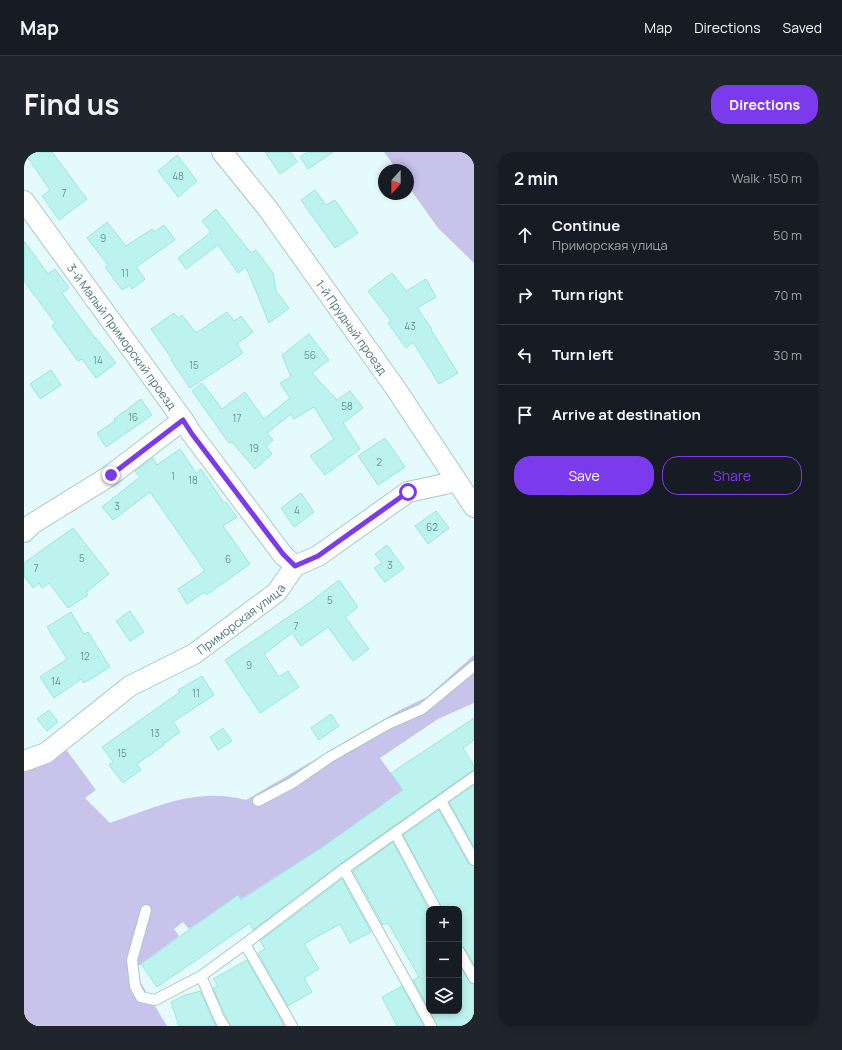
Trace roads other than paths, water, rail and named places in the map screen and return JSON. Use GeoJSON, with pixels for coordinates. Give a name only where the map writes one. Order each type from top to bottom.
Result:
{"type":"FeatureCollection","features":[{"type":"Feature","properties":{"kind":"street","name":"1-й Прудный проезд"},"geometry":{"type":"LineString","coordinates":[[222,152],[268,209],[396,389],[474,507]]}},
{"type":"Feature","properties":{"kind":"street","name":"3-й Малый Приморский проезд"},"geometry":{"type":"LineString","coordinates":[[24,201],[197,440],[283,554],[295,566]]}},
{"type":"Feature","properties":{"kind":"street"},"geometry":{"type":"LineString","coordinates":[[27,523],[111,475],[183,420]]}},
{"type":"Feature","properties":{"kind":"street"},"geometry":{"type":"LineString","coordinates":[[295,566],[318,556],[408,492],[445,484],[456,480]]}},
{"type":"Feature","properties":{"kind":"street","name":"Приморская улица"},"geometry":{"type":"LineString","coordinates":[[24,761],[46,753],[130,686],[194,654],[277,592],[295,566]]}},
{"type":"Feature","properties":{"kind":"lane"},"geometry":{"type":"LineString","coordinates":[[258,801],[292,783],[330,758],[388,724],[422,709],[474,666]]}},
{"type":"Feature","properties":{"kind":"lane"},"geometry":{"type":"LineString","coordinates":[[146,910],[132,960],[135,986],[141,997],[155,1000],[201,976],[344,869],[474,777]]}},
{"type":"Feature","properties":{"kind":"lane"},"geometry":{"type":"LineString","coordinates":[[440,801],[474,860]]}},
{"type":"Feature","properties":{"kind":"lane"},"geometry":{"type":"LineString","coordinates":[[394,833],[434,906]]}},
{"type":"Feature","properties":{"kind":"lane"},"geometry":{"type":"LineString","coordinates":[[344,869],[431,1026]]}},
{"type":"Feature","properties":{"kind":"lane"},"geometry":{"type":"LineString","coordinates":[[245,944],[292,1026]]}},
{"type":"Feature","properties":{"kind":"lane"},"geometry":{"type":"LineString","coordinates":[[462,956],[474,978]]}},
{"type":"Feature","properties":{"kind":"lane"},"geometry":{"type":"LineString","coordinates":[[201,976],[224,1026]]}}]}
